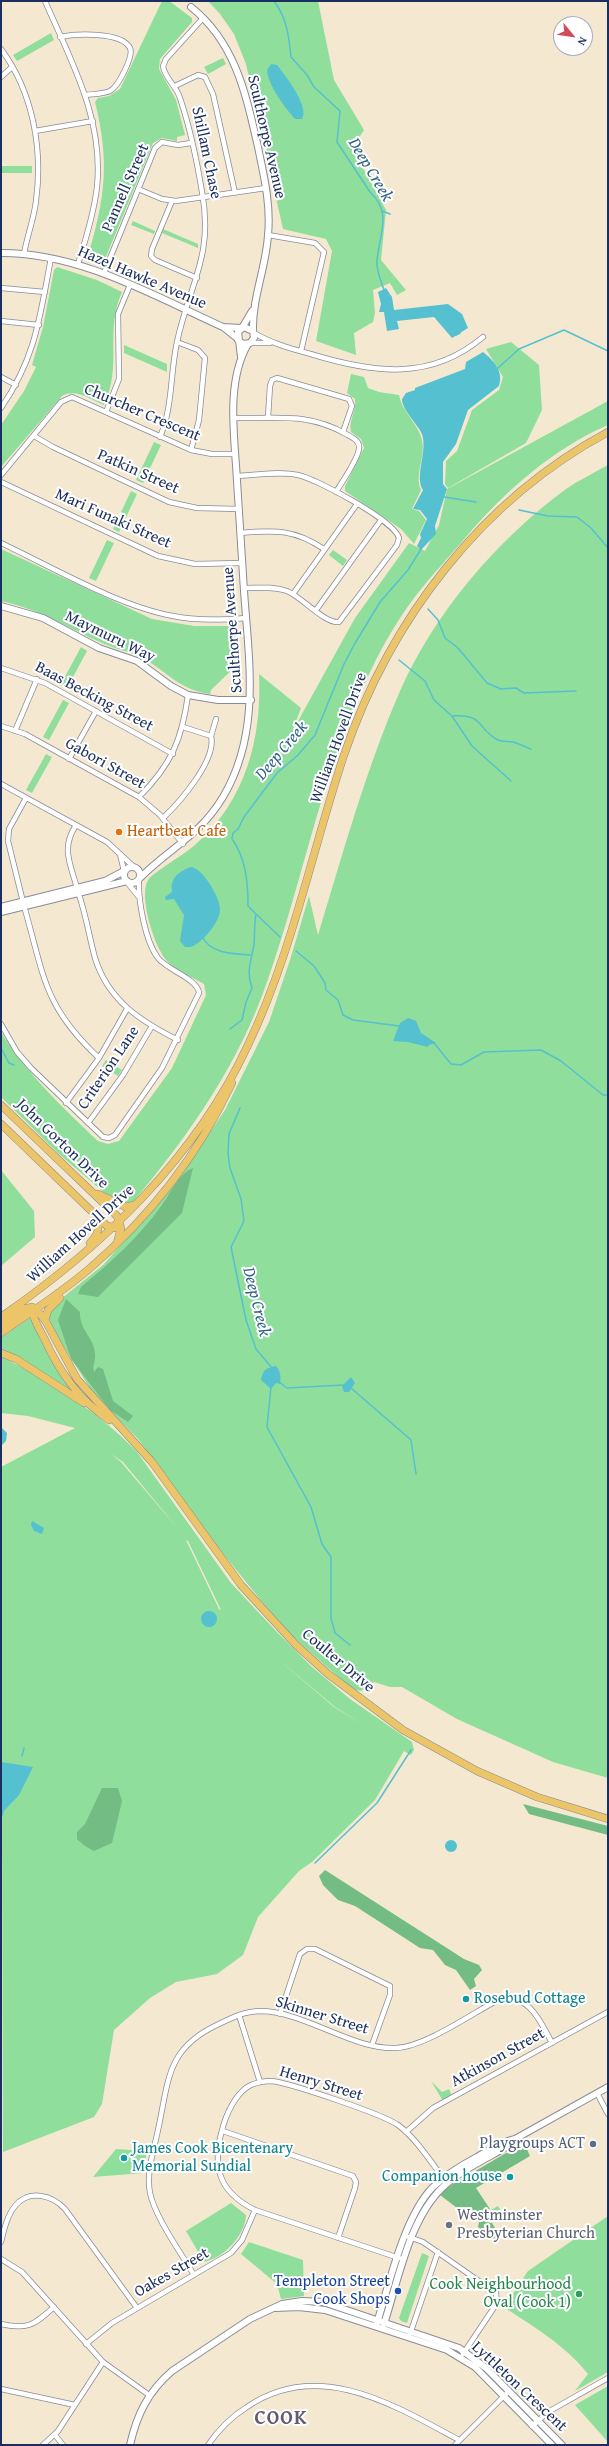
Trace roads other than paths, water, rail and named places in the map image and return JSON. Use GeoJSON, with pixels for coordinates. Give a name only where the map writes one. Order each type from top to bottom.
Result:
{"type":"FeatureCollection","features":[{"type":"Feature","properties":{"kind":"main road","name":"William Hovell Drive"},"geometry":{"type":"LineString","coordinates":[[1,1317],[36,1293],[113,1228],[120,1225],[192,1139],[239,1064],[252,1037],[277,974],[344,756],[376,675],[393,644],[436,581],[501,507],[551,466],[608,432]]}},
{"type":"Feature","properties":{"kind":"main road","name":"William Hovell Drive"},"geometry":{"type":"LineString","coordinates":[[1,1333],[89,1270],[136,1223],[174,1180],[202,1140],[229,1090],[239,1064]]}},
{"type":"Feature","properties":{"kind":"main road","name":"John Gorton Drive"},"geometry":{"type":"LineString","coordinates":[[1,1105],[118,1216],[120,1225]]}},
{"type":"Feature","properties":{"kind":"main road","name":"John Gorton Drive"},"geometry":{"type":"LineString","coordinates":[[1,1124],[95,1214],[113,1228]]}},
{"type":"Feature","properties":{"kind":"main road"},"geometry":{"type":"LineString","coordinates":[[92,1192],[126,1207],[138,1203]]}},
{"type":"Feature","properties":{"kind":"main road"},"geometry":{"type":"LineString","coordinates":[[70,1265],[77,1255],[96,1238],[99,1222],[95,1214]]}},
{"type":"Feature","properties":{"kind":"main road"},"geometry":{"type":"LineString","coordinates":[[117,1243],[120,1225],[136,1223]]}},
{"type":"Feature","properties":{"kind":"main road"},"geometry":{"type":"LineString","coordinates":[[45,1320],[53,1304],[70,1290],[89,1270]]}},
{"type":"Feature","properties":{"kind":"main road"},"geometry":{"type":"LineString","coordinates":[[1,1325],[24,1309],[33,1309],[36,1293]]}},
{"type":"Feature","properties":{"kind":"main road","name":"Coulter Drive"},"geometry":{"type":"LineString","coordinates":[[33,1309],[45,1320],[76,1380],[124,1430],[152,1462],[241,1585],[296,1645],[328,1674],[403,1730],[463,1764],[508,1785],[561,1805],[608,1819]]}},
{"type":"Feature","properties":{"kind":"main road","name":"Coulter Drive"},"geometry":{"type":"LineString","coordinates":[[33,1309],[59,1368],[74,1389],[96,1410],[124,1430]]}},
{"type":"Feature","properties":{"kind":"main road"},"geometry":{"type":"LineString","coordinates":[[1,1353],[16,1359],[96,1410]]}},
{"type":"Feature","properties":{"kind":"street"},"geometry":{"type":"LineString","coordinates":[[45,1],[86,95],[93,121],[98,157],[97,186],[92,216],[78,264]]}},
{"type":"Feature","properties":{"kind":"street","name":"Sculthorpe Avenue"},"geometry":{"type":"LineString","coordinates":[[192,7],[203,18],[226,48],[240,76],[266,188],[268,234],[264,267],[252,311],[242,328]]}},
{"type":"Feature","properties":{"kind":"street","name":"Shillam Chase"},"geometry":{"type":"LineString","coordinates":[[160,437],[168,416],[177,342],[197,278],[205,239],[203,198],[183,107],[175,86],[164,69],[164,63],[203,18]]}},
{"type":"Feature","properties":{"kind":"street"},"geometry":{"type":"LineString","coordinates":[[60,37],[77,34],[102,36],[126,44],[130,49],[131,56],[113,89],[105,93],[86,95]]}},
{"type":"Feature","properties":{"kind":"street"},"geometry":{"type":"LineString","coordinates":[[1,49],[12,67],[28,102],[35,131],[38,184],[24,254]]}},
{"type":"Feature","properties":{"kind":"street"},"geometry":{"type":"LineString","coordinates":[[1,77],[12,67]]}},
{"type":"Feature","properties":{"kind":"street"},"geometry":{"type":"LineString","coordinates":[[175,86],[198,75],[205,77],[213,94],[235,193]]}},
{"type":"Feature","properties":{"kind":"street"},"geometry":{"type":"LineString","coordinates":[[35,131],[93,121]]}},
{"type":"Feature","properties":{"kind":"street","name":"Pannell Street"},"geometry":{"type":"LineString","coordinates":[[104,273],[158,144],[165,142],[178,145],[191,143]]}},
{"type":"Feature","properties":{"kind":"street"},"geometry":{"type":"LineString","coordinates":[[138,189],[172,201],[203,198],[266,188]]}},
{"type":"Feature","properties":{"kind":"street"},"geometry":{"type":"LineString","coordinates":[[172,201],[152,249],[151,256],[155,260],[197,278]]}},
{"type":"Feature","properties":{"kind":"street"},"geometry":{"type":"LineString","coordinates":[[268,234],[315,243],[324,252],[301,351]]}},
{"type":"Feature","properties":{"kind":"street","name":"Hazel Hawke Avenue"},"geometry":{"type":"LineString","coordinates":[[1,253],[24,254],[51,258],[78,264],[104,273],[223,327],[238,340]]}},
{"type":"Feature","properties":{"kind":"street"},"geometry":{"type":"LineString","coordinates":[[1,408],[16,385],[30,354],[39,325],[51,258]]}},
{"type":"Feature","properties":{"kind":"street"},"geometry":{"type":"LineString","coordinates":[[106,412],[119,379],[118,314],[130,285]]}},
{"type":"Feature","properties":{"kind":"street"},"geometry":{"type":"LineString","coordinates":[[1,288],[45,292]]}},
{"type":"Feature","properties":{"kind":"street","name":"Sculthorpe Avenue"},"geometry":{"type":"LineString","coordinates":[[252,311],[254,332]]}},
{"type":"Feature","properties":{"kind":"street"},"geometry":{"type":"LineString","coordinates":[[1,321],[39,325]]}},
{"type":"Feature","properties":{"kind":"street","name":"Hazel Hawke Avenue"},"geometry":{"type":"LineString","coordinates":[[223,327],[242,328]]}},
{"type":"Feature","properties":{"kind":"street"},"geometry":{"type":"LineString","coordinates":[[272,343],[247,327],[242,328],[238,332],[238,340],[243,344],[272,343],[359,368],[403,369],[426,366],[459,353],[483,338]]}},
{"type":"Feature","properties":{"kind":"street"},"geometry":{"type":"LineString","coordinates":[[249,343],[254,332]]}},
{"type":"Feature","properties":{"kind":"street","name":"Sculthorpe Avenue"},"geometry":{"type":"LineString","coordinates":[[139,878],[152,865],[183,844],[210,816],[234,777],[247,736],[251,700],[234,418],[241,357],[238,340]]}},
{"type":"Feature","properties":{"kind":"street"},"geometry":{"type":"LineString","coordinates":[[177,342],[201,352],[205,362],[199,420],[191,450]]}},
{"type":"Feature","properties":{"kind":"street","name":"Sculthorpe Avenue"},"geometry":{"type":"LineString","coordinates":[[241,357],[249,343]]}},
{"type":"Feature","properties":{"kind":"street"},"geometry":{"type":"LineString","coordinates":[[1,377],[16,385]]}},
{"type":"Feature","properties":{"kind":"street"},"geometry":{"type":"LineString","coordinates":[[268,417],[270,386],[272,380],[277,378],[349,399],[352,406],[344,432]]}},
{"type":"Feature","properties":{"kind":"street","name":"Churcher Crescent"},"geometry":{"type":"LineString","coordinates":[[1,474],[67,398],[75,397],[191,450],[212,454],[235,454]]}},
{"type":"Feature","properties":{"kind":"street"},"geometry":{"type":"LineString","coordinates":[[234,418],[303,418],[344,432],[357,441],[359,449],[336,492]]}},
{"type":"Feature","properties":{"kind":"street","name":"Patkin Street"},"geometry":{"type":"LineString","coordinates":[[34,436],[53,447],[169,502],[197,508],[239,508]]}},
{"type":"Feature","properties":{"kind":"street"},"geometry":{"type":"LineString","coordinates":[[237,476],[290,474],[306,477],[357,504],[381,520],[397,533],[399,538],[397,545],[342,620],[333,622],[293,594],[273,588],[244,588]]}},
{"type":"Feature","properties":{"kind":"street","name":"Mari Funaki Street"},"geometry":{"type":"LineString","coordinates":[[1,482],[158,556],[195,564],[242,563]]}},
{"type":"Feature","properties":{"kind":"street"},"geometry":{"type":"LineString","coordinates":[[293,594],[357,504]]}},
{"type":"Feature","properties":{"kind":"street"},"geometry":{"type":"LineString","coordinates":[[316,610],[381,520]]}},
{"type":"Feature","properties":{"kind":"street"},"geometry":{"type":"LineString","coordinates":[[240,533],[287,532],[306,538],[324,549]]}},
{"type":"Feature","properties":{"kind":"street"},"geometry":{"type":"LineString","coordinates":[[1,543],[117,598],[156,613],[192,619],[246,618]]}},
{"type":"Feature","properties":{"kind":"street","name":"Maymuru Way"},"geometry":{"type":"LineString","coordinates":[[1,606],[39,617],[98,648],[137,661],[171,686],[188,695],[212,700],[251,700]]}},
{"type":"Feature","properties":{"kind":"street","name":"Baas Becking Street"},"geometry":{"type":"LineString","coordinates":[[1,668],[37,679],[173,754]]}},
{"type":"Feature","properties":{"kind":"street"},"geometry":{"type":"LineString","coordinates":[[15,730],[37,679]]}},
{"type":"Feature","properties":{"kind":"street"},"geometry":{"type":"LineString","coordinates":[[139,797],[156,779],[173,754],[183,727],[188,695]]}},
{"type":"Feature","properties":{"kind":"street"},"geometry":{"type":"LineString","coordinates":[[69,759],[96,711]]}},
{"type":"Feature","properties":{"kind":"street"},"geometry":{"type":"LineString","coordinates":[[163,818],[183,798],[197,778],[211,746],[211,736],[216,719]]}},
{"type":"Feature","properties":{"kind":"street","name":"Gabori Street"},"geometry":{"type":"LineString","coordinates":[[1,726],[15,730],[139,797],[163,818],[183,844]]}},
{"type":"Feature","properties":{"kind":"street"},"geometry":{"type":"LineString","coordinates":[[183,727],[211,736]]}},
{"type":"Feature","properties":{"kind":"street"},"geometry":{"type":"LineString","coordinates":[[1,784],[76,825],[120,852],[140,872],[138,896],[151,945],[158,958],[169,969],[196,985],[199,990],[198,996],[178,1040],[148,1091],[115,1135],[109,1138],[103,1136],[88,1123],[31,1068],[17,1052],[1,1024]]}},
{"type":"Feature","properties":{"kind":"street"},"geometry":{"type":"LineString","coordinates":[[26,798],[9,829],[8,841],[43,979],[54,1004],[73,1033],[99,1058]]}},
{"type":"Feature","properties":{"kind":"street"},"geometry":{"type":"LineString","coordinates":[[76,825],[69,835],[67,847],[100,970],[109,989],[127,1009],[152,1026],[178,1040]]}},
{"type":"Feature","properties":{"kind":"street"},"geometry":{"type":"LineString","coordinates":[[120,852],[124,876],[138,896]]}},
{"type":"Feature","properties":{"kind":"street","name":"Sculthorpe Avenue"},"geometry":{"type":"LineString","coordinates":[[135,867],[152,865]]}},
{"type":"Feature","properties":{"kind":"street"},"geometry":{"type":"LineString","coordinates":[[78,890],[112,878],[127,868],[135,867]]}},
{"type":"Feature","properties":{"kind":"street"},"geometry":{"type":"LineString","coordinates":[[1,912],[23,904],[78,890],[127,882],[132,883],[139,878]]}},
{"type":"Feature","properties":{"kind":"street"},"geometry":{"type":"LineString","coordinates":[[1,907],[23,904]]}},
{"type":"Feature","properties":{"kind":"street"},"geometry":{"type":"LineString","coordinates":[[66,1102],[99,1058],[127,1009]]}},
{"type":"Feature","properties":{"kind":"street","name":"Criterion Lane"},"geometry":{"type":"LineString","coordinates":[[88,1123],[123,1075],[152,1026]]}},
{"type":"Feature","properties":{"kind":"street"},"geometry":{"type":"LineString","coordinates":[[280,2014],[300,1954],[307,1949],[315,1949],[390,1986],[390,1995],[372,2045]]}},
{"type":"Feature","properties":{"kind":"street","name":"Skinner Street"},"geometry":{"type":"LineString","coordinates":[[194,2275],[154,2207],[150,2191],[149,2172],[170,2074],[176,2058],[195,2036],[239,2015],[259,2012],[280,2014],[372,2045],[394,2048],[414,2045],[496,2001],[506,1998],[517,1999],[530,2006],[552,2043]]}},
{"type":"Feature","properties":{"kind":"street","name":"Atkinson Street"},"geometry":{"type":"LineString","coordinates":[[406,2132],[433,2108],[608,2012]]}},
{"type":"Feature","properties":{"kind":"street"},"geometry":{"type":"LineString","coordinates":[[239,2015],[260,2082]]}},
{"type":"Feature","properties":{"kind":"street","name":"Henry Street"},"geometry":{"type":"LineString","coordinates":[[402,2259],[255,2210],[233,2195],[220,2174],[218,2156],[228,2110],[234,2099],[243,2090],[260,2082],[282,2083],[390,2120],[406,2132],[448,2183]]}},
{"type":"Feature","properties":{"kind":"street"},"geometry":{"type":"LineString","coordinates":[[409,2237],[423,2212],[448,2183],[508,2146],[515,2139],[608,2087]]}},
{"type":"Feature","properties":{"kind":"street"},"geometry":{"type":"LineString","coordinates":[[597,2093],[608,2114]]}},
{"type":"Feature","properties":{"kind":"street"},"geometry":{"type":"LineString","coordinates":[[223,2131],[353,2176],[356,2182],[355,2188],[338,2238]]}},
{"type":"Feature","properties":{"kind":"street"},"geometry":{"type":"LineString","coordinates":[[379,2327],[422,2201],[443,2178],[506,2141],[515,2139]]}},
{"type":"Feature","properties":{"kind":"street"},"geometry":{"type":"LineString","coordinates":[[1,2242],[10,2214],[20,2202],[34,2196],[55,2200],[65,2209],[137,2308]]}},
{"type":"Feature","properties":{"kind":"street","name":"Oakes Street"},"geometry":{"type":"LineString","coordinates":[[86,2344],[105,2328],[235,2249],[248,2230],[255,2210]]}},
{"type":"Feature","properties":{"kind":"street"},"geometry":{"type":"LineString","coordinates":[[409,2237],[438,2252],[494,2290],[498,2296],[497,2303],[461,2357]]}},
{"type":"Feature","properties":{"kind":"street"},"geometry":{"type":"LineString","coordinates":[[409,2337],[438,2252]]}},
{"type":"Feature","properties":{"kind":"street"},"geometry":{"type":"LineString","coordinates":[[1,2259],[22,2272],[103,2362],[149,2395]]}},
{"type":"Feature","properties":{"kind":"street","name":"Lyttleton Crescent"},"geometry":{"type":"LineString","coordinates":[[130,2445],[139,2413],[149,2395],[162,2380],[178,2367],[250,2319],[288,2302],[316,2302],[381,2320],[411,2330],[465,2352],[479,2362],[562,2445]]}},
{"type":"Feature","properties":{"kind":"street"},"geometry":{"type":"LineString","coordinates":[[1,2324],[16,2327],[31,2325],[54,2307]]}},
{"type":"Feature","properties":{"kind":"street","name":"Lyttleton Crescent"},"geometry":{"type":"LineString","coordinates":[[276,2308],[299,2307],[325,2310],[409,2337],[461,2357],[475,2367],[552,2445]]}},
{"type":"Feature","properties":{"kind":"street"},"geometry":{"type":"LineString","coordinates":[[43,2445],[55,2435],[103,2362]]}},
{"type":"Feature","properties":{"kind":"street"},"geometry":{"type":"LineString","coordinates":[[532,2426],[538,2420],[608,2378]]}},
{"type":"Feature","properties":{"kind":"street"},"geometry":{"type":"LineString","coordinates":[[208,2445],[223,2425],[258,2399],[283,2388],[310,2385],[346,2390],[397,2407],[459,2440]]}},
{"type":"Feature","properties":{"kind":"street"},"geometry":{"type":"LineString","coordinates":[[1,2389],[75,2405]]}},
{"type":"Feature","properties":{"kind":"street"},"geometry":{"type":"LineString","coordinates":[[455,2445],[509,2391]]}},
{"type":"Feature","properties":{"kind":"street"},"geometry":{"type":"LineString","coordinates":[[55,2435],[63,2445]]}},
{"type":"Feature","properties":{"kind":"water"},"geometry":{"type":"Polygon","coordinates":[[[271,64],[277,65],[296,91],[303,107],[304,114],[302,119],[295,119],[282,103],[270,82],[267,70],[271,64]]]}},
{"type":"Feature","properties":{"kind":"water"},"geometry":{"type":"Polygon","coordinates":[[[386,288],[392,297],[394,310],[448,304],[462,314],[468,328],[452,338],[434,317],[397,321],[399,329],[387,331],[384,312],[379,312],[381,304],[378,292],[386,288]]]}},
{"type":"Feature","properties":{"kind":"water"},"geometry":{"type":"Polygon","coordinates":[[[483,352],[497,366],[500,375],[499,386],[468,410],[456,444],[443,462],[443,484],[447,489],[435,526],[436,534],[421,550],[417,546],[421,538],[420,534],[427,519],[420,510],[413,509],[423,490],[420,471],[423,441],[420,430],[404,408],[402,399],[406,393],[415,390],[415,388],[465,369],[466,362],[483,352]]]}},
{"type":"Feature","properties":{"kind":"water"},"geometry":{"type":"Polygon","coordinates":[[[190,867],[195,868],[200,872],[210,884],[217,898],[220,910],[217,920],[210,932],[195,945],[185,947],[180,941],[184,915],[174,899],[166,900],[165,897],[172,892],[173,882],[176,875],[190,867]]]}},
{"type":"Feature","properties":{"kind":"water"},"geometry":{"type":"Polygon","coordinates":[[[408,1018],[416,1021],[421,1033],[436,1043],[429,1045],[428,1047],[408,1042],[393,1041],[400,1023],[408,1018]]]}},
{"type":"Feature","properties":{"kind":"water"},"geometry":{"type":"Polygon","coordinates":[[[276,1366],[279,1370],[280,1384],[276,1383],[271,1389],[261,1380],[265,1370],[276,1366]]]}},
{"type":"Feature","properties":{"kind":"water"},"geometry":{"type":"Polygon","coordinates":[[[351,1377],[355,1383],[349,1392],[344,1392],[342,1386],[351,1377]]]}},
{"type":"Feature","properties":{"kind":"water"},"geometry":{"type":"Polygon","coordinates":[[[1,1427],[7,1433],[6,1441],[1,1446],[1,1427]]]}},
{"type":"Feature","properties":{"kind":"water"},"geometry":{"type":"Polygon","coordinates":[[[32,1521],[44,1528],[42,1534],[34,1531],[31,1525],[32,1521]]]}},
{"type":"Feature","properties":{"kind":"water"},"geometry":{"type":"Polygon","coordinates":[[[209,1611],[216,1616],[217,1619],[212,1626],[209,1627],[202,1622],[201,1619],[206,1612],[209,1611]]]}},
{"type":"Feature","properties":{"kind":"water"},"geometry":{"type":"Polygon","coordinates":[[[1,1762],[33,1767],[19,1795],[2,1813],[1,1762]]]}},
{"type":"Feature","properties":{"kind":"water"},"geometry":{"type":"Polygon","coordinates":[[[451,1840],[455,1842],[457,1846],[455,1850],[451,1852],[447,1850],[445,1846],[447,1842],[451,1840]]]}},
{"type":"Feature","properties":{"kind":"waterway","name":"Deep Creek"},"geometry":{"type":"LineString","coordinates":[[274,1],[285,21],[291,57],[307,75],[314,87],[340,111],[337,142],[381,208],[383,224],[378,251],[377,268],[384,290]]}},
{"type":"Feature","properties":{"kind":"waterway","name":"Deep Creek"},"geometry":{"type":"LineString","coordinates":[[382,211],[390,214]]}},
{"type":"Feature","properties":{"kind":"waterway"},"geometry":{"type":"LineString","coordinates":[[498,368],[519,349],[564,330],[608,351]]}},
{"type":"Feature","properties":{"kind":"waterway","name":"Deep Creek"},"geometry":{"type":"LineString","coordinates":[[456,335],[460,333]]}},
{"type":"Feature","properties":{"kind":"waterway"},"geometry":{"type":"LineString","coordinates":[[444,497],[476,502]]}},
{"type":"Feature","properties":{"kind":"waterway"},"geometry":{"type":"LineString","coordinates":[[519,510],[548,516],[577,517],[591,528],[608,548]]}},
{"type":"Feature","properties":{"kind":"waterway","name":"Deep Creek"},"geometry":{"type":"LineString","coordinates":[[230,1029],[242,1020],[246,1002],[252,988],[249,972],[254,945],[256,914],[248,906],[245,871],[237,846],[232,839],[233,833],[238,829],[244,817],[277,773],[298,755],[315,735],[344,664],[354,645],[380,602],[408,570],[421,549]]}},
{"type":"Feature","properties":{"kind":"waterway"},"geometry":{"type":"LineString","coordinates":[[428,609],[438,620],[445,638],[458,648],[487,683],[501,689],[516,688],[524,693],[576,691]]}},
{"type":"Feature","properties":{"kind":"waterway"},"geometry":{"type":"LineString","coordinates":[[399,660],[425,681],[434,700],[452,716],[472,746],[511,781]]}},
{"type":"Feature","properties":{"kind":"waterway"},"geometry":{"type":"LineString","coordinates":[[452,716],[470,717],[480,723],[491,736],[498,740],[513,742],[531,749]]}},
{"type":"Feature","properties":{"kind":"waterway"},"geometry":{"type":"LineString","coordinates":[[256,914],[280,937]]}},
{"type":"Feature","properties":{"kind":"waterway"},"geometry":{"type":"LineString","coordinates":[[202,936],[206,942],[216,950],[250,955]]}},
{"type":"Feature","properties":{"kind":"waterway"},"geometry":{"type":"LineString","coordinates":[[296,951],[314,966],[325,983],[326,990],[338,1000],[343,1015],[353,1020],[399,1026]]}},
{"type":"Feature","properties":{"kind":"waterway"},"geometry":{"type":"LineString","coordinates":[[434,1043],[451,1064],[461,1065],[484,1052],[541,1050],[561,1061],[603,1095],[608,1095]]}},
{"type":"Feature","properties":{"kind":"waterway"},"geometry":{"type":"LineString","coordinates":[[1,1048],[9,1063],[14,1065]]}},
{"type":"Feature","properties":{"kind":"waterway","name":"Deep Creek"},"geometry":{"type":"LineString","coordinates":[[240,1108],[229,1134],[228,1154],[230,1168],[241,1199],[244,1221],[231,1247],[246,1320],[256,1349],[272,1368]]}},
{"type":"Feature","properties":{"kind":"waterway","name":"Deep Creek"},"geometry":{"type":"LineString","coordinates":[[279,1382],[287,1388],[343,1385]]}},
{"type":"Feature","properties":{"kind":"waterway"},"geometry":{"type":"LineString","coordinates":[[271,1387],[267,1427],[311,1507],[322,1544],[331,1557],[331,1618],[335,1633],[350,1645]]}},
{"type":"Feature","properties":{"kind":"waterway","name":"Deep Creek"},"geometry":{"type":"LineString","coordinates":[[351,1388],[411,1440],[416,1474]]}},
{"type":"Feature","properties":{"kind":"waterway"},"geometry":{"type":"LineString","coordinates":[[22,1756],[24,1748]]}},
{"type":"Feature","properties":{"kind":"waterway"},"geometry":{"type":"LineString","coordinates":[[315,1863],[377,1803],[411,1750]]}},
{"type":"Feature","properties":{"kind":"waterway"},"geometry":{"type":"LineString","coordinates":[[1,1818],[3,1812]]}},
{"type":"Feature","properties":{"kind":"waterway"},"geometry":{"type":"LineString","coordinates":[[1,1922],[1,1940]]}},
{"type":"Feature","properties":{"kind":"place","name":"Heartbeat Cafe"},"geometry":{"type":"Point","coordinates":[119,832]}},
{"type":"Feature","properties":{"kind":"place","name":"Rosebud Cottage"},"geometry":{"type":"Point","coordinates":[466,1999]}},
{"type":"Feature","properties":{"kind":"place","name":"Playgroups ACT"},"geometry":{"type":"Point","coordinates":[593,2144]}},
{"type":"Feature","properties":{"kind":"place","name":"James Cook Bicentenary Memorial Sundial"},"geometry":{"type":"Point","coordinates":[124,2158]}},
{"type":"Feature","properties":{"kind":"place","name":"Companion house"},"geometry":{"type":"Point","coordinates":[510,2177]}},
{"type":"Feature","properties":{"kind":"place","name":"Westminster Presbyterian Church"},"geometry":{"type":"Point","coordinates":[449,2225]}},
{"type":"Feature","properties":{"kind":"place","name":"Templeton Street Cook Shops"},"geometry":{"type":"Point","coordinates":[398,2291]}},
{"type":"Feature","properties":{"kind":"place","name":"Cook Neighbourhood Oval (Cook 1)"},"geometry":{"type":"Point","coordinates":[579,2294]}},
{"type":"Feature","properties":{"kind":"district","name":"COOK"},"geometry":{"type":"Point","coordinates":[281,2419]}}]}
